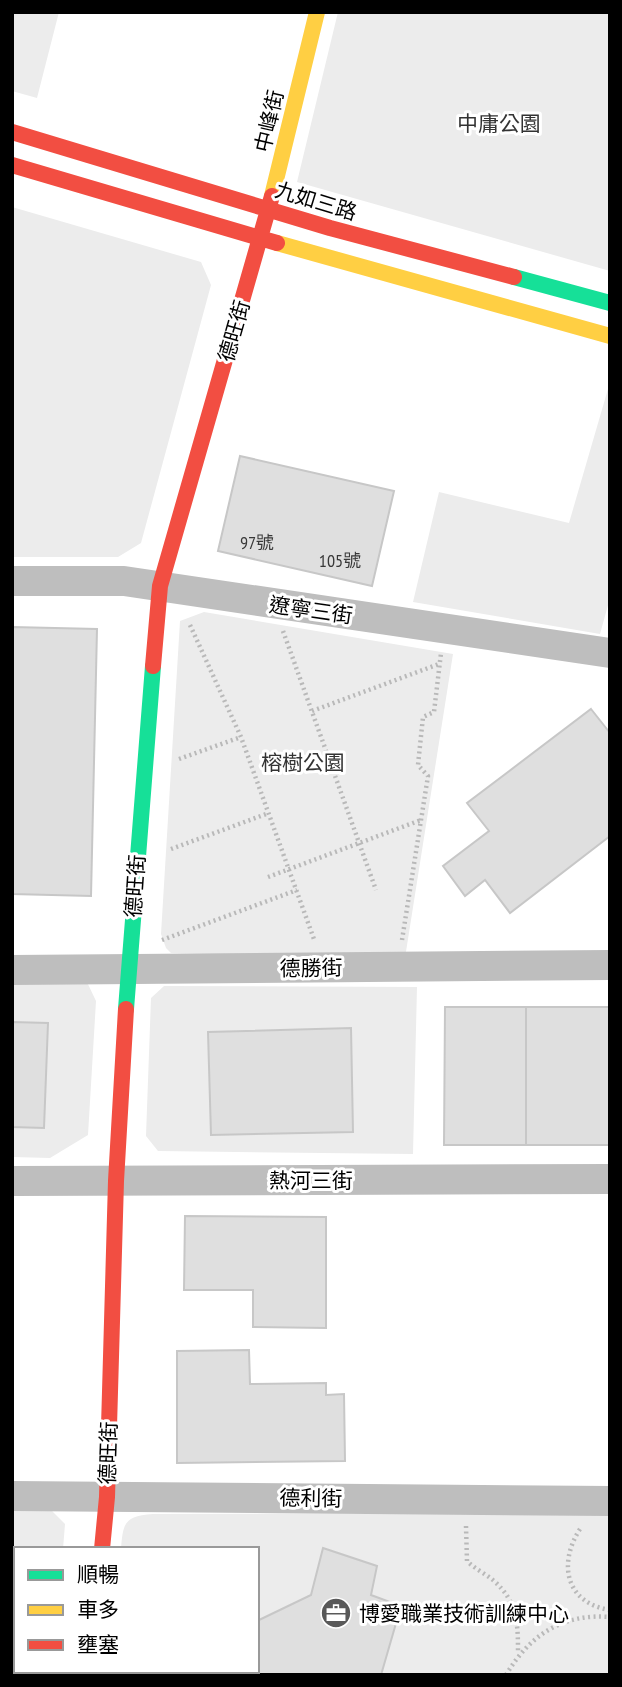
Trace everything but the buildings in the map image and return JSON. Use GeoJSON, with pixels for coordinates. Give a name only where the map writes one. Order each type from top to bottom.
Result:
{"type":"FeatureCollection","features":[{"type":"Feature","properties":{"kind":"street","name":"中峰街"},"geometry":{"type":"LineString","coordinates":[[261,238],[317,12]]}},
{"type":"Feature","properties":{"kind":"street","name":"九如三路"},"geometry":{"type":"LineString","coordinates":[[12,132],[330,228],[610,303]]}},
{"type":"Feature","properties":{"kind":"street"},"geometry":{"type":"LineString","coordinates":[[12,165],[610,336]]}},
{"type":"Feature","properties":{"kind":"street","name":"德旺街"},"geometry":{"type":"LineString","coordinates":[[102,1547],[107,1497],[116,1181],[128,970],[160,586],[261,238]]}},
{"type":"Feature","properties":{"kind":"street","name":"遼寧三街"},"geometry":{"type":"LineString","coordinates":[[12,582],[124,581],[610,653]]}},
{"type":"Feature","properties":{"kind":"street","name":"德勝街"},"geometry":{"type":"LineString","coordinates":[[12,970],[610,965]]}},
{"type":"Feature","properties":{"kind":"street","name":"熱河三街"},"geometry":{"type":"LineString","coordinates":[[12,1181],[610,1179]]}},
{"type":"Feature","properties":{"kind":"street","name":"德利街"},"geometry":{"type":"LineString","coordinates":[[12,1496],[610,1501]]}},
{"type":"Feature","properties":{"kind":"path"},"geometry":{"type":"LineString","coordinates":[[280,623],[376,890]]}},
{"type":"Feature","properties":{"kind":"path"},"geometry":{"type":"LineString","coordinates":[[190,624],[240,737],[319,953]]}},
{"type":"Feature","properties":{"kind":"path"},"geometry":{"type":"LineString","coordinates":[[402,942],[428,776],[418,765],[422,729],[424,717],[434,712],[442,649]]}},
{"type":"Feature","properties":{"kind":"path"},"geometry":{"type":"LineString","coordinates":[[312,711],[440,664]]}},
{"type":"Feature","properties":{"kind":"path"},"geometry":{"type":"LineString","coordinates":[[170,762],[240,737]]}},
{"type":"Feature","properties":{"kind":"path"},"geometry":{"type":"LineString","coordinates":[[165,851],[269,813]]}},
{"type":"Feature","properties":{"kind":"path"},"geometry":{"type":"LineString","coordinates":[[268,877],[421,820]]}},
{"type":"Feature","properties":{"kind":"path"},"geometry":{"type":"LineString","coordinates":[[161,940],[297,890]]}},
{"type":"Feature","properties":{"kind":"path"},"geometry":{"type":"LineString","coordinates":[[466,1521],[467,1561],[494,1581],[513,1604],[518,1630],[518,1654]]}},
{"type":"Feature","properties":{"kind":"path"},"geometry":{"type":"LineString","coordinates":[[587,1522],[571,1543],[567,1559],[568,1575],[575,1590],[586,1602],[600,1609],[610,1610]]}},
{"type":"Feature","properties":{"kind":"path"},"geometry":{"type":"LineString","coordinates":[[600,1609],[600,1616]]}},
{"type":"Feature","properties":{"kind":"path"},"geometry":{"type":"LineString","coordinates":[[506,1675],[518,1654],[534,1638],[554,1626],[577,1619],[610,1617]]}},
{"type":"Feature","properties":{"kind":"green space"},"geometry":{"type":"Polygon","coordinates":[[[12,12],[59,12],[37,98],[12,91],[12,12]]]}},
{"type":"Feature","properties":{"kind":"green space","name":"中庸公園"},"geometry":{"type":"Polygon","coordinates":[[[338,12],[610,12],[610,271],[297,182],[338,12]]]}},
{"type":"Feature","properties":{"kind":"green space"},"geometry":{"type":"Polygon","coordinates":[[[12,207],[201,262],[211,285],[141,543],[118,557],[12,557],[12,207]]]}},
{"type":"Feature","properties":{"kind":"green space"},"geometry":{"type":"Polygon","coordinates":[[[610,382],[610,598],[600,634],[413,602],[439,492],[569,523],[610,382]]]}},
{"type":"Feature","properties":{"kind":"green space","name":"榕樹公園"},"geometry":{"type":"Polygon","coordinates":[[[204,612],[453,654],[405,958],[171,953],[166,948],[161,934],[180,621],[204,612]]]}},
{"type":"Feature","properties":{"kind":"green space"},"geometry":{"type":"Polygon","coordinates":[[[12,979],[86,980],[96,1001],[88,1135],[50,1158],[12,1157],[12,979]]]}},
{"type":"Feature","properties":{"kind":"green space"},"geometry":{"type":"Polygon","coordinates":[[[164,986],[417,987],[413,1154],[158,1151],[146,1136],[151,998],[164,986]]]}},
{"type":"Feature","properties":{"kind":"green space"},"geometry":{"type":"Polygon","coordinates":[[[12,1508],[49,1508],[65,1524],[63,1547],[14,1547],[14,1673],[55,1675],[12,1675],[12,1508]]]}},
{"type":"Feature","properties":{"kind":"green space"},"geometry":{"type":"Polygon","coordinates":[[[153,1514],[610,1514],[610,1675],[111,1675],[259,1673],[259,1547],[121,1547],[127,1522],[136,1517],[153,1514]]]}},
{"type":"Feature","properties":{"kind":"traffic: fast"},"geometry":{"type":"LineString","coordinates":[[514,277],[610,303]]}},
{"type":"Feature","properties":{"kind":"traffic: fast"},"geometry":{"type":"LineString","coordinates":[[126,1009],[153,666]]}},
{"type":"Feature","properties":{"kind":"traffic: slow"},"geometry":{"type":"LineString","coordinates":[[272,196],[317,12]]}},
{"type":"Feature","properties":{"kind":"traffic: slow"},"geometry":{"type":"LineString","coordinates":[[277,243],[610,336]]}},
{"type":"Feature","properties":{"kind":"traffic: jam"},"geometry":{"type":"LineString","coordinates":[[12,132],[330,228],[514,277]]}},
{"type":"Feature","properties":{"kind":"traffic: jam"},"geometry":{"type":"LineString","coordinates":[[12,165],[277,243]]}},
{"type":"Feature","properties":{"kind":"traffic: jam"},"geometry":{"type":"LineString","coordinates":[[153,666],[160,586],[272,196]]}},
{"type":"Feature","properties":{"kind":"traffic: jam"},"geometry":{"type":"LineString","coordinates":[[102,1547],[107,1497],[116,1181],[126,1009]]}},
{"type":"Feature","properties":{"kind":"place","name":"博愛職業技術訓練中心"},"geometry":{"type":"Point","coordinates":[336,1613]}}]}
